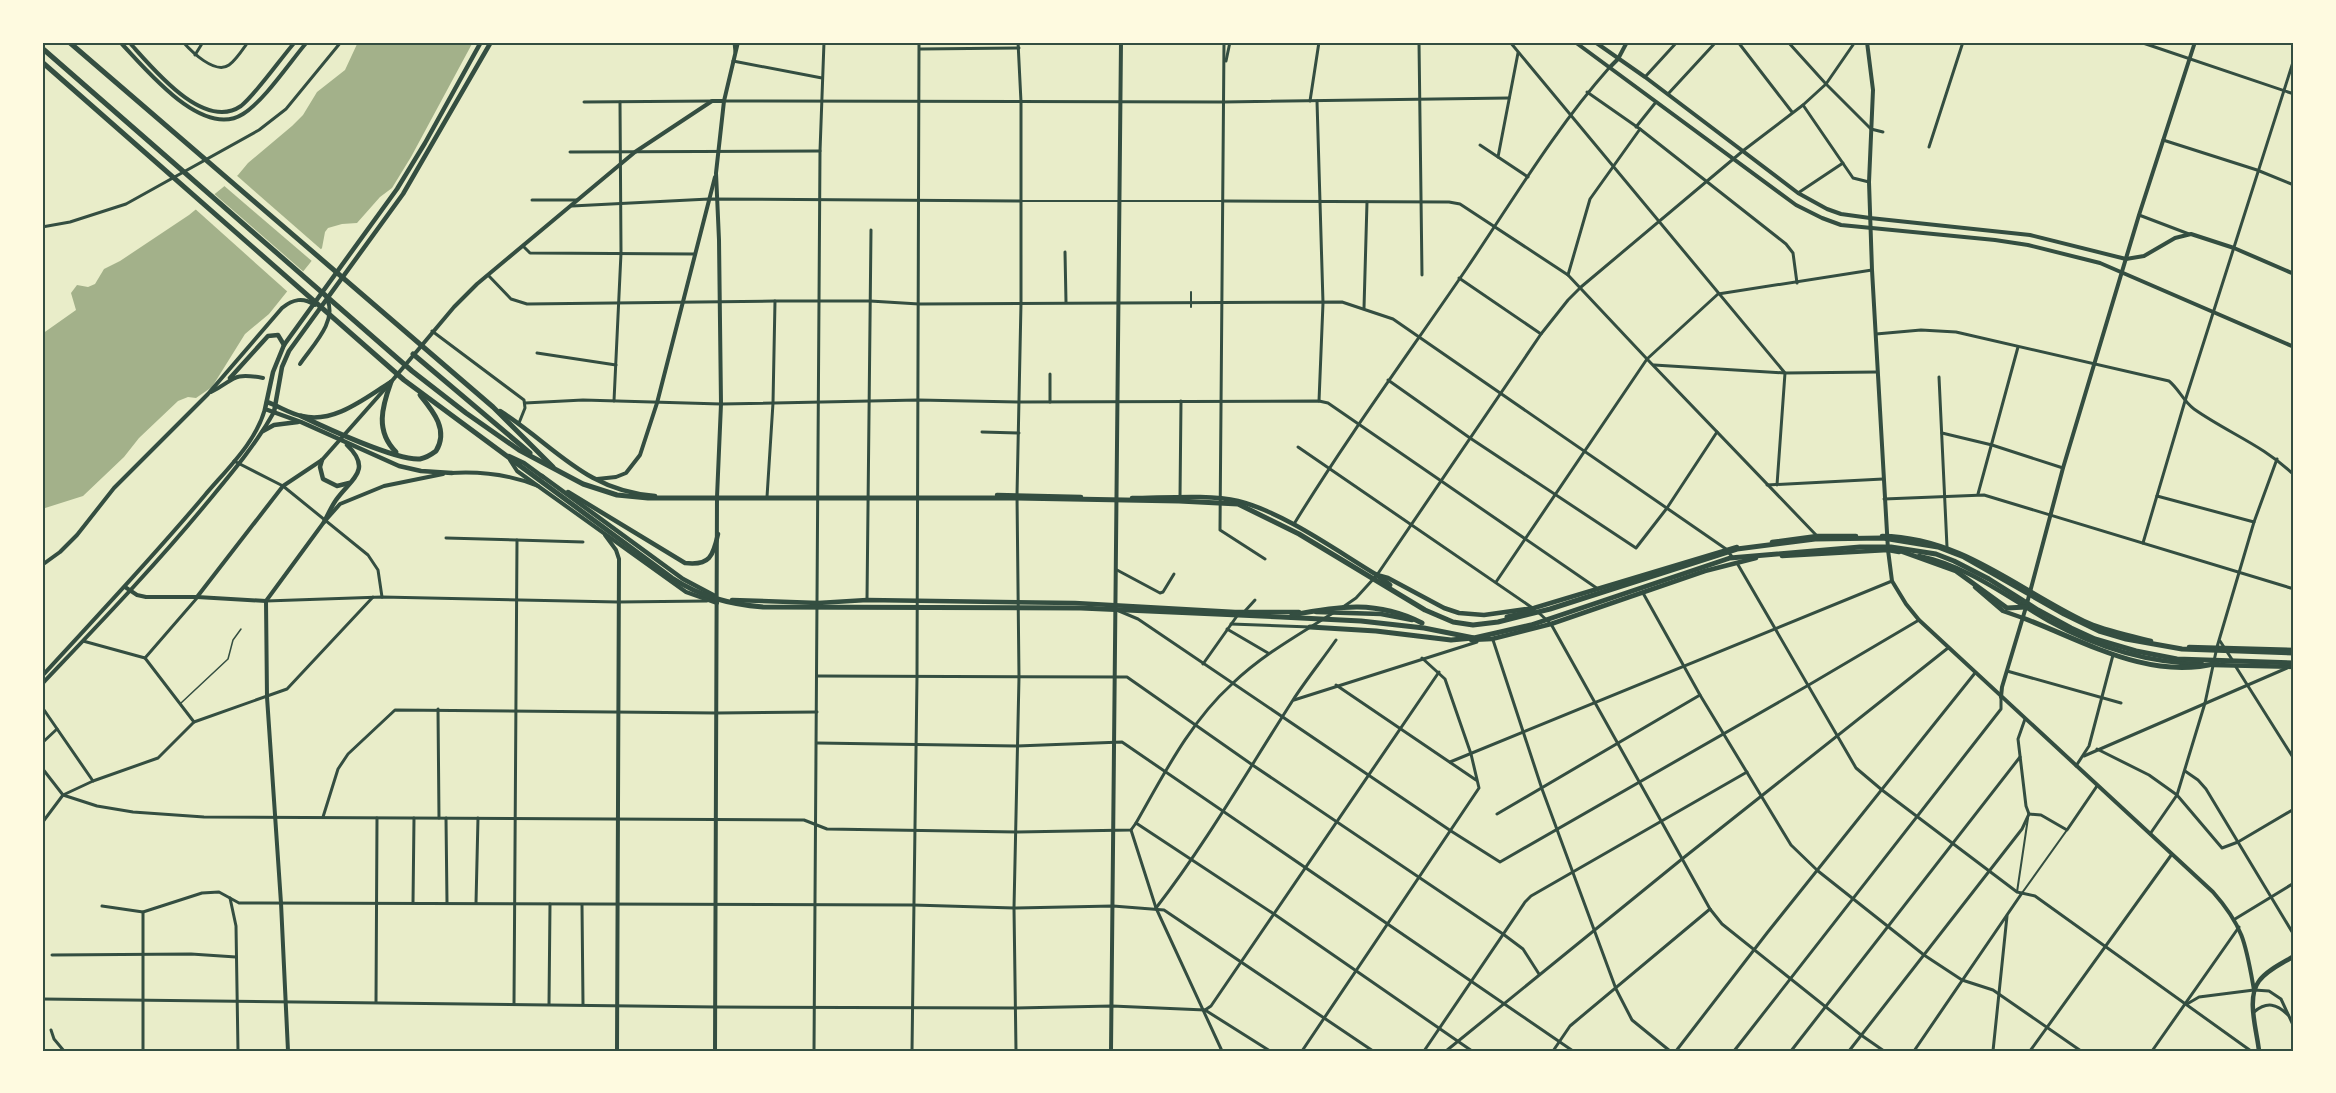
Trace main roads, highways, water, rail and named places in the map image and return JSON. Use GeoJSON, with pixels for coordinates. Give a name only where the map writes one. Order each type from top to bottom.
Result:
{"type":"FeatureCollection","features":[{"type":"Feature","properties":{"kind":"highway"},"geometry":{"type":"LineString","coordinates":[[69,42],[493,407],[556,471]]}},
{"type":"Feature","properties":{"kind":"highway"},"geometry":{"type":"LineString","coordinates":[[42,48],[411,371],[495,434],[556,471],[601,491],[648,498],[1016,498],[1238,504],[1299,534],[1425,610],[1446,620],[1464,624],[1486,624],[1550,609],[1737,549],[1815,539],[1883,538],[1938,547],[1964,557],[1994,572],[2064,614],[2099,631],[2126,639],[2182,649],[2294,651]]}},
{"type":"Feature","properties":{"kind":"highway"},"geometry":{"type":"LineString","coordinates":[[42,62],[415,389],[689,589],[727,602],[763,607],[1081,608],[1361,621],[1424,628],[1476,639]]}},
{"type":"Feature","properties":{"kind":"highway"},"geometry":{"type":"LineString","coordinates":[[413,354],[543,464]]}},
{"type":"Feature","properties":{"kind":"highway"},"geometry":{"type":"LineString","coordinates":[[391,382],[384,402],[381,422],[389,445],[402,456]]}},
{"type":"Feature","properties":{"kind":"highway"},"geometry":{"type":"LineString","coordinates":[[301,419],[402,456],[419,459],[432,454],[440,445],[442,438],[436,417],[415,389]]}},
{"type":"Feature","properties":{"kind":"highway"},"geometry":{"type":"LineString","coordinates":[[538,486],[554,491]]}},
{"type":"Feature","properties":{"kind":"highway"},"geometry":{"type":"LineString","coordinates":[[1310,627],[1376,631],[1451,640],[1476,639],[1531,626],[1730,558],[1860,547],[1889,547],[1936,554],[1954,561],[1989,579],[2038,610],[2095,639],[2155,656],[2293,665]]}},
{"type":"Feature","properties":{"kind":"highway"},"geometry":{"type":"LineString","coordinates":[[1889,547],[1956,571],[2001,606],[2011,609],[2026,607]]}},
{"type":"Feature","properties":{"kind":"highway"},"geometry":{"type":"LineString","coordinates":[[1377,576],[1425,606],[1462,621],[1484,622],[1524,612],[1550,609]]}},
{"type":"Feature","properties":{"kind":"highway"},"geometry":{"type":"LineString","coordinates":[[1281,617],[1325,609],[1367,606],[1389,609],[1422,622]]}},
{"type":"Feature","properties":{"kind":"highway"},"geometry":{"type":"LineString","coordinates":[[2023,618],[2070,639],[2152,664],[2203,667],[2225,661]]}},
{"type":"Feature","properties":{"kind":"main road"},"geometry":{"type":"LineString","coordinates":[[121,42],[169,93],[201,114],[218,120],[241,116],[254,105],[307,42]]}},
{"type":"Feature","properties":{"kind":"main road"},"geometry":{"type":"LineString","coordinates":[[129,42],[170,86],[181,94],[205,108],[226,111],[242,105],[295,42]]}},
{"type":"Feature","properties":{"kind":"main road"},"geometry":{"type":"LineString","coordinates":[[42,676],[124,587],[234,461],[258,427],[267,402],[273,372],[284,345],[320,292],[397,189],[482,42]]}},
{"type":"Feature","properties":{"kind":"main road"},"geometry":{"type":"LineString","coordinates":[[42,684],[163,556],[239,464],[263,431],[274,412],[282,367],[289,351],[404,194],[491,42]]}},
{"type":"Feature","properties":{"kind":"main road"},"geometry":{"type":"LineString","coordinates":[[715,1051],[717,497],[721,404],[716,173],[724,101],[736,42]]}},
{"type":"Feature","properties":{"kind":"main road"},"geometry":{"type":"LineString","coordinates":[[1112,1051],[1121,42]]}},
{"type":"Feature","properties":{"kind":"main road"},"geometry":{"type":"LineString","coordinates":[[1575,42],[1810,213],[1841,225],[1995,240],[2028,245],[2100,263],[2294,347]]}},
{"type":"Feature","properties":{"kind":"main road"},"geometry":{"type":"LineString","coordinates":[[1594,42],[1744,150],[1798,193],[1841,214],[2030,235],[2126,259],[2144,255],[2175,238],[2191,234],[2234,248],[2294,274]]}},
{"type":"Feature","properties":{"kind":"main road"},"geometry":{"type":"LineString","coordinates":[[1610,67],[1618,59],[1627,42]]}},
{"type":"Feature","properties":{"kind":"main road"},"geometry":{"type":"LineString","coordinates":[[1867,42],[1872,90],[1869,182],[1876,372],[1892,581],[1919,620],[2213,892],[2235,919],[2245,942],[2254,990],[2259,1051]]}},
{"type":"Feature","properties":{"kind":"main road"},"geometry":{"type":"LineString","coordinates":[[2001,697],[2063,468],[2139,215],[2195,42]]}},
{"type":"Feature","properties":{"kind":"main road"},"geometry":{"type":"LineString","coordinates":[[197,597],[283,486],[322,460],[391,382],[432,331],[488,274],[635,152],[712,101],[724,101]]}},
{"type":"Feature","properties":{"kind":"main road"},"geometry":{"type":"LineString","coordinates":[[593,479],[616,477],[626,473],[640,455],[657,403],[716,173]]}},
{"type":"Feature","properties":{"kind":"main road"},"geometry":{"type":"LineString","coordinates":[[300,364],[328,322],[330,308],[328,299],[320,292]]}},
{"type":"Feature","properties":{"kind":"main road"},"geometry":{"type":"LineString","coordinates":[[42,565],[60,552],[114,488],[208,394],[282,308],[297,299],[313,303],[321,309]]}},
{"type":"Feature","properties":{"kind":"main road"},"geometry":{"type":"LineString","coordinates":[[208,394],[230,378],[268,336],[278,336],[289,351]]}},
{"type":"Feature","properties":{"kind":"main road"},"geometry":{"type":"LineString","coordinates":[[230,378],[243,376],[263,378]]}},
{"type":"Feature","properties":{"kind":"main road"},"geometry":{"type":"LineString","coordinates":[[263,431],[274,425],[325,417],[349,408],[391,382]]}},
{"type":"Feature","properties":{"kind":"main road"},"geometry":{"type":"LineString","coordinates":[[267,402],[343,441],[399,466],[421,471],[488,472],[517,477],[538,486]]}},
{"type":"Feature","properties":{"kind":"main road"},"geometry":{"type":"LineString","coordinates":[[493,407],[576,469],[593,479],[642,495],[717,497],[1017,495],[1220,499],[1251,504],[1293,525],[1377,576],[1388,578],[1444,608],[1459,613],[1484,615],[1534,608],[1726,549],[1817,536],[1888,536],[1947,547],[1969,556],[2086,622],[2117,632],[2180,646],[2294,651]]}},
{"type":"Feature","properties":{"kind":"main road"},"geometry":{"type":"LineString","coordinates":[[265,409],[301,419]]}},
{"type":"Feature","properties":{"kind":"main road"},"geometry":{"type":"LineString","coordinates":[[324,522],[335,501],[360,468],[360,461],[356,453],[343,441]]}},
{"type":"Feature","properties":{"kind":"main road"},"geometry":{"type":"LineString","coordinates":[[506,454],[524,463],[683,579],[718,600]]}},
{"type":"Feature","properties":{"kind":"main road"},"geometry":{"type":"LineString","coordinates":[[506,454],[517,471],[604,535],[686,592],[708,601],[818,603],[867,600],[1381,614],[1422,622],[1451,636],[1492,639],[1551,624],[1736,562],[1889,547],[1940,560],[1980,578],[2026,607],[2076,634],[2153,661],[2235,666],[2293,665]]}},
{"type":"Feature","properties":{"kind":"main road"},"geometry":{"type":"LineString","coordinates":[[322,460],[320,467],[323,479],[337,486],[351,482]]}},
{"type":"Feature","properties":{"kind":"main road"},"geometry":{"type":"LineString","coordinates":[[288,1051],[287,1001],[267,697],[266,601],[324,522],[340,504],[368,491],[419,477],[452,472]]}},
{"type":"Feature","properties":{"kind":"main road"},"geometry":{"type":"LineString","coordinates":[[542,476],[685,563],[697,565],[710,558],[714,552],[718,534]]}},
{"type":"Feature","properties":{"kind":"main road"},"geometry":{"type":"LineString","coordinates":[[604,535],[616,550],[619,558],[617,1051]]}},
{"type":"Feature","properties":{"kind":"main road"},"geometry":{"type":"LineString","coordinates":[[1940,560],[2003,611],[2023,618]]}},
{"type":"Feature","properties":{"kind":"main road"},"geometry":{"type":"LineString","coordinates":[[124,587],[137,595],[158,598],[197,597],[266,601]]}},
{"type":"Feature","properties":{"kind":"main road"},"geometry":{"type":"LineString","coordinates":[[2254,990],[2264,976],[2294,956]]}}]}
